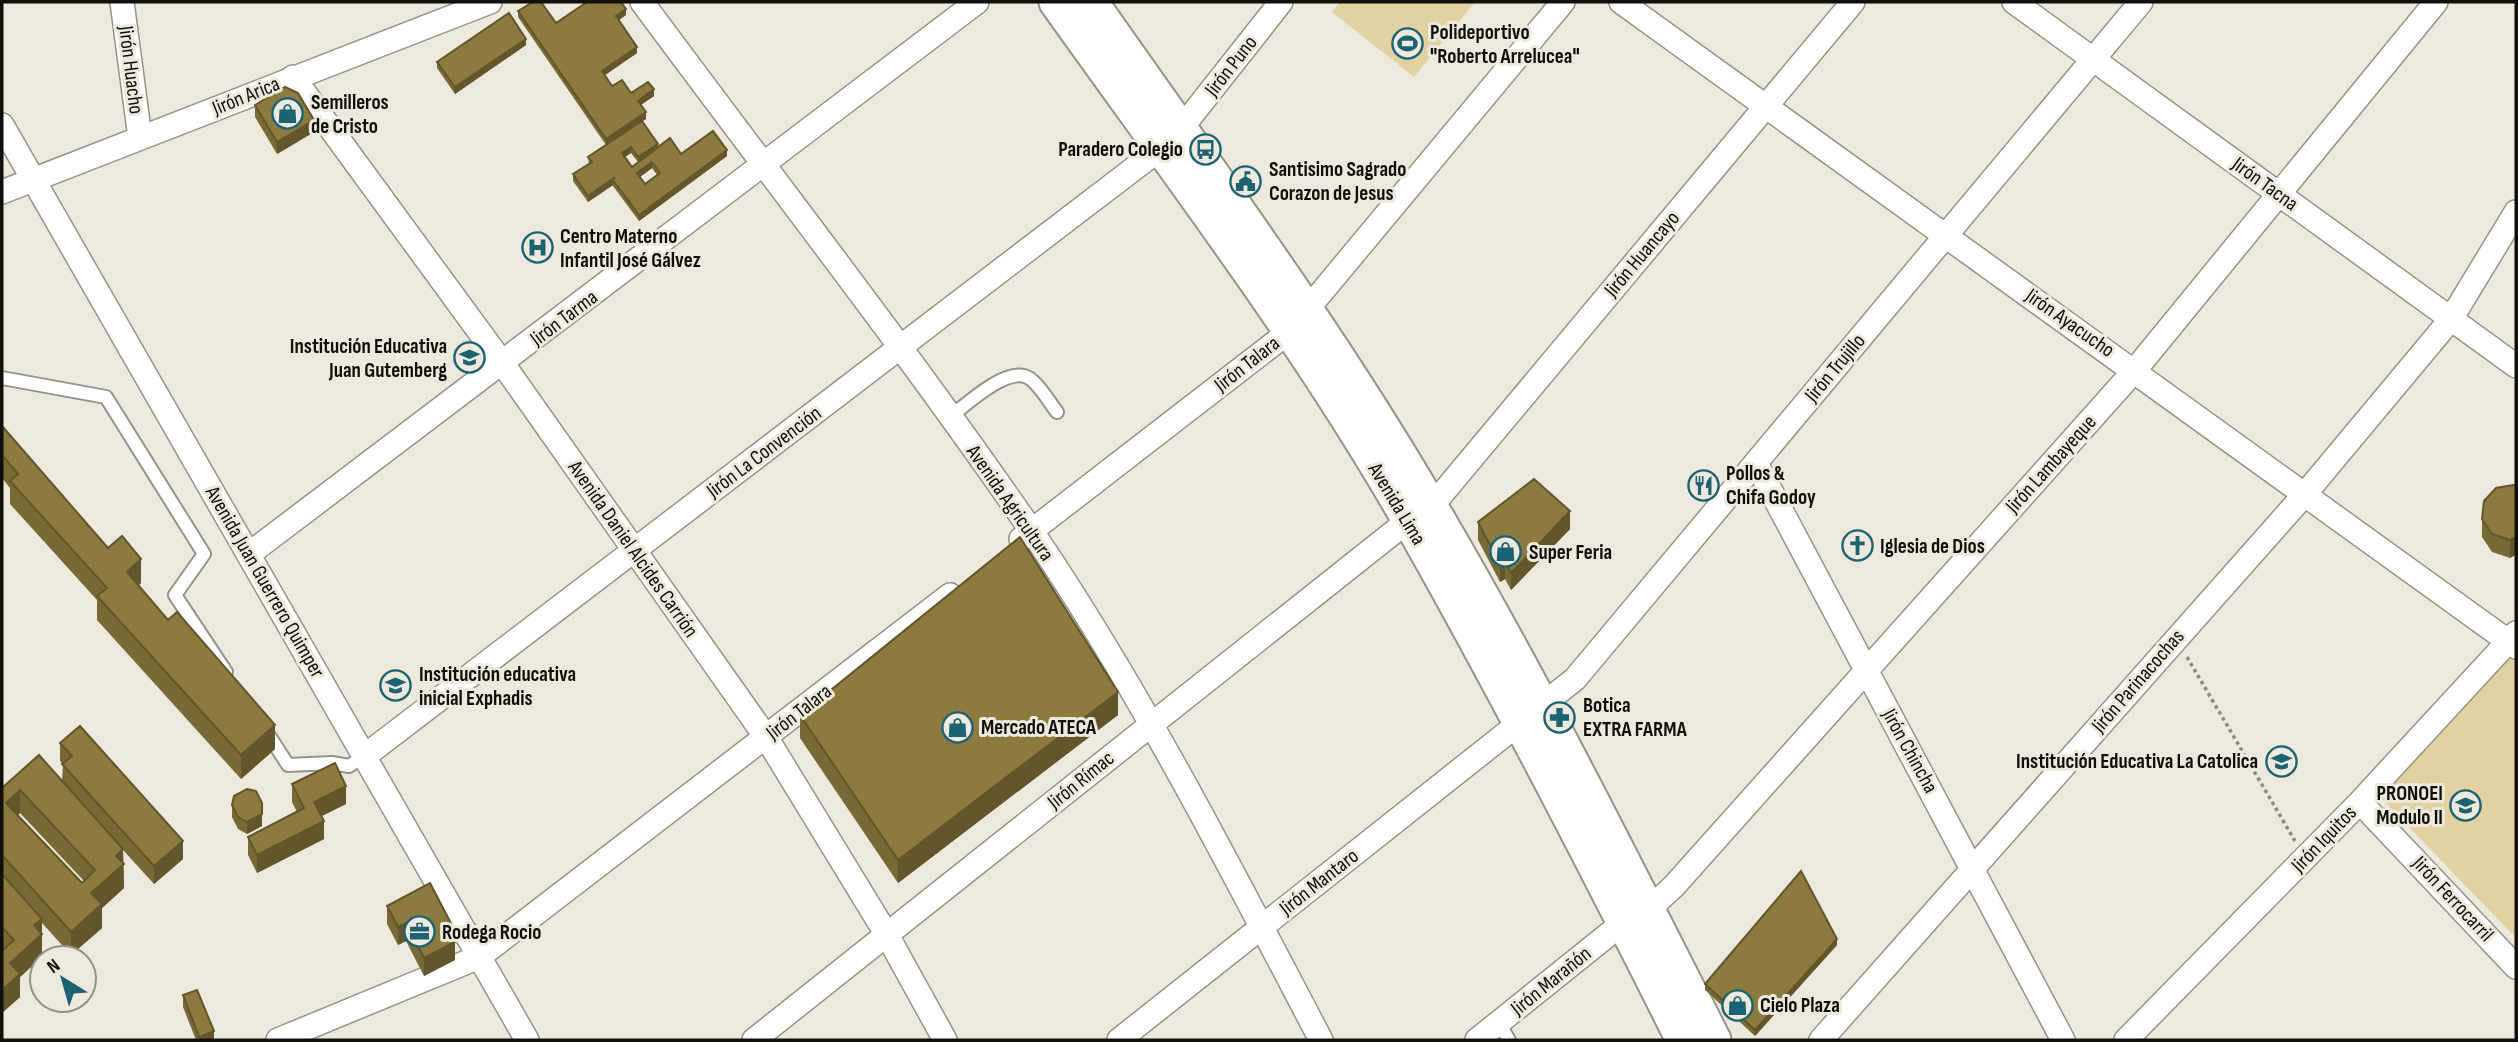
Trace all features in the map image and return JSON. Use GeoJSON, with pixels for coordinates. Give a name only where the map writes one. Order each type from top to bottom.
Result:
{"type":"FeatureCollection","features":[{"type":"Feature","properties":{"kind":"main road","name":"Avenida Lima"},"geometry":{"type":"LineString","coordinates":[[1056,2],[1170,139],[1298,321],[1420,514],[1636,916],[1714,1040]]}},
{"type":"Feature","properties":{"kind":"main road","name":"Avenida Lima"},"geometry":{"type":"LineString","coordinates":[[1091,2],[1170,139]]}},
{"type":"Feature","properties":{"kind":"main road","name":"Avenida Lima"},"geometry":{"type":"LineString","coordinates":[[1636,916],[1683,1040]]}},
{"type":"Feature","properties":{"kind":"street","name":"Jirón Huacho"},"geometry":{"type":"LineString","coordinates":[[122,2],[140,138]]}},
{"type":"Feature","properties":{"kind":"street","name":"Jirón Arica"},"geometry":{"type":"LineString","coordinates":[[2,192],[490,2]]}},
{"type":"Feature","properties":{"kind":"street","name":"Avenida Agricultura"},"geometry":{"type":"LineString","coordinates":[[642,2],[900,348],[1031,531],[1153,723],[1321,1040]]}},
{"type":"Feature","properties":{"kind":"street","name":"Jirón Tarma"},"geometry":{"type":"LineString","coordinates":[[249,554],[977,2]]}},
{"type":"Feature","properties":{"kind":"street","name":"Jirón Puno"},"geometry":{"type":"LineString","coordinates":[[1170,139],[1281,2]]}},
{"type":"Feature","properties":{"kind":"street","name":"Jirón Talara"},"geometry":{"type":"LineString","coordinates":[[1000,556],[1298,321],[1563,2]]}},
{"type":"Feature","properties":{"kind":"street","name":"Jirón Ayacucho"},"geometry":{"type":"LineString","coordinates":[[1621,2],[2305,494],[2514,640]]}},
{"type":"Feature","properties":{"kind":"street","name":"Jirón Huancayo"},"geometry":{"type":"LineString","coordinates":[[1420,514],[1853,2]]}},
{"type":"Feature","properties":{"kind":"street","name":"Jirón Tacna"},"geometry":{"type":"LineString","coordinates":[[2014,2],[2516,366]]}},
{"type":"Feature","properties":{"kind":"street","name":"Jirón Trujillo"},"geometry":{"type":"LineString","coordinates":[[1530,716],[1574,679],[2141,2]]}},
{"type":"Feature","properties":{"kind":"street","name":"Jirón Lambayeque"},"geometry":{"type":"LineString","coordinates":[[1636,916],[1674,886],[2135,370],[2436,2]]}},
{"type":"Feature","properties":{"kind":"street","name":"Avenida Daniel Alcides Carrión"},"geometry":{"type":"LineString","coordinates":[[293,77],[503,364],[766,737],[887,935],[945,1040]]}},
{"type":"Feature","properties":{"kind":"street","name":"Avenida Juan Guerrero Quimper"},"geometry":{"type":"LineString","coordinates":[[2,125],[366,755],[527,1040]]}},
{"type":"Feature","properties":{"kind":"street","name":"Jirón La Convención"},"geometry":{"type":"LineString","coordinates":[[366,755],[1170,139]]}},
{"type":"Feature","properties":{"kind":"street","name":"Jirón Parinacochas"},"geometry":{"type":"LineString","coordinates":[[1821,1040],[2305,494],[2451,319],[2516,212]]}},
{"type":"Feature","properties":{"kind":"street","name":"Jirón Chincha"},"geometry":{"type":"LineString","coordinates":[[1756,463],[1865,671],[1974,868],[2063,1040]]}},
{"type":"Feature","properties":{"kind":"street","name":"Jirón Rímac"},"geometry":{"type":"LineString","coordinates":[[754,1040],[1420,514]]}},
{"type":"Feature","properties":{"kind":"street","name":"Jirón Talara"},"geometry":{"type":"LineString","coordinates":[[278,1040],[479,957],[968,581]]}},
{"type":"Feature","properties":{"kind":"street","name":"Jirón Iquitos"},"geometry":{"type":"LineString","coordinates":[[2126,1040],[2305,859],[2514,640]]}},
{"type":"Feature","properties":{"kind":"street","name":"Jirón Mantaro"},"geometry":{"type":"LineString","coordinates":[[1119,1040],[1530,716]]}},
{"type":"Feature","properties":{"kind":"street","name":"Jirón Ferrocarril"},"geometry":{"type":"LineString","coordinates":[[2360,802],[2516,967]]}},
{"type":"Feature","properties":{"kind":"street","name":"Jirón Marañón"},"geometry":{"type":"LineString","coordinates":[[1477,1040],[1504,1032],[1636,916]]}},
{"type":"Feature","properties":{"kind":"lane"},"geometry":{"type":"LineString","coordinates":[[950,417],[1006,376],[1019,374],[1031,379],[1057,412]]}},
{"type":"Feature","properties":{"kind":"lane"},"geometry":{"type":"LineString","coordinates":[[2,378],[106,397],[204,555],[175,595],[235,685]]}},
{"type":"Feature","properties":{"kind":"lane"},"geometry":{"type":"LineString","coordinates":[[258,719],[288,765],[332,763],[349,766],[366,755]]}},
{"type":"Feature","properties":{"kind":"path"},"geometry":{"type":"LineString","coordinates":[[2176,637],[2305,859]]}},
{"type":"Feature","properties":{"kind":"shaded area","name":"Polideportivo \"Roberto Arrelucea\""},"geometry":{"type":"Polygon","coordinates":[[[1340,2],[1475,2],[1414,77],[1332,12],[1340,2]]]}},
{"type":"Feature","properties":{"kind":"shaded area"},"geometry":{"type":"Polygon","coordinates":[[[2510,657],[2516,661],[2516,938],[2380,797],[2510,657]]]}},
{"type":"Feature","properties":{"kind":"building"},"geometry":{"type":"Polygon","coordinates":[[[533,2],[541,2],[556,23],[587,2],[621,2],[626,9],[616,16],[637,47],[602,71],[612,86],[622,80],[631,93],[648,82],[654,89],[638,101],[646,112],[606,139],[518,11],[533,2]]]}},
{"type":"Feature","properties":{"kind":"building"},"geometry":{"type":"Polygon","coordinates":[[[509,13],[526,39],[455,87],[437,62],[509,13]]]}},
{"type":"Feature","properties":{"kind":"building"},"geometry":{"type":"Polygon","coordinates":[[[285,87],[298,93],[314,120],[277,142],[255,105],[285,87]]]}},
{"type":"Feature","properties":{"kind":"building"},"geometry":{"type":"Polygon","coordinates":[[[642,121],[658,144],[638,157],[631,147],[622,153],[632,167],[670,138],[681,154],[713,131],[727,150],[639,215],[613,180],[615,177],[588,196],[573,174],[592,162],[588,157],[642,121]],[[652,162],[637,173],[645,184],[660,173],[652,162]]]}},
{"type":"Feature","properties":{"kind":"building"},"geometry":{"type":"Polygon","coordinates":[[[2,426],[108,548],[122,536],[141,559],[127,572],[168,620],[177,612],[275,725],[241,755],[97,596],[107,588],[10,481],[18,474],[2,455],[2,426]]]}},
{"type":"Feature","properties":{"kind":"building"},"geometry":{"type":"Polygon","coordinates":[[[1534,479],[1570,511],[1511,573],[1505,561],[1500,564],[1478,522],[1534,479]]]}},
{"type":"Feature","properties":{"kind":"building"},"geometry":{"type":"Polygon","coordinates":[[[2516,486],[2516,537],[2510,540],[2492,534],[2482,519],[2484,501],[2496,488],[2516,486]]]}},
{"type":"Feature","properties":{"kind":"building","name":"Mercado ATECA"},"geometry":{"type":"Polygon","coordinates":[[[1020,537],[1118,692],[898,860],[800,715],[1020,537]]]}},
{"type":"Feature","properties":{"kind":"building"},"geometry":{"type":"Polygon","coordinates":[[[80,726],[183,841],[154,866],[62,764],[72,756],[60,743],[80,726]]]}},
{"type":"Feature","properties":{"kind":"building"},"geometry":{"type":"Polygon","coordinates":[[[39,755],[123,849],[116,856],[124,864],[91,893],[102,904],[71,932],[2,855],[2,788],[39,755]],[[20,790],[6,803],[82,883],[95,870],[20,790]]]}},
{"type":"Feature","properties":{"kind":"building"},"geometry":{"type":"Polygon","coordinates":[[[335,763],[346,786],[314,802],[324,821],[257,855],[248,837],[304,808],[292,784],[335,763]]]}},
{"type":"Feature","properties":{"kind":"building"},"geometry":{"type":"Polygon","coordinates":[[[247,789],[256,791],[262,803],[262,814],[247,822],[238,817],[232,805],[234,796],[247,789]]]}},
{"type":"Feature","properties":{"kind":"building"},"geometry":{"type":"Polygon","coordinates":[[[1801,871],[1837,939],[1755,1030],[1705,984],[1801,871]]]}},
{"type":"Feature","properties":{"kind":"building"},"geometry":{"type":"Polygon","coordinates":[[[2,874],[42,919],[34,925],[42,934],[10,963],[20,974],[2,990],[2,951],[14,940],[2,927],[2,874]]]}},
{"type":"Feature","properties":{"kind":"building"},"geometry":{"type":"Polygon","coordinates":[[[430,883],[455,931],[455,942],[424,958],[406,923],[398,927],[387,906],[430,883]]]}},
{"type":"Feature","properties":{"kind":"building"},"geometry":{"type":"Polygon","coordinates":[[[197,990],[214,1031],[199,1037],[183,995],[197,990]]]}},
{"type":"Feature","properties":{"kind":"place","name":"Polideportivo \"Roberto Arrelucea\""},"geometry":{"type":"Point","coordinates":[1407,44]}},
{"type":"Feature","properties":{"kind":"place","name":"Semilleros de Cristo"},"geometry":{"type":"Point","coordinates":[288,114]}},
{"type":"Feature","properties":{"kind":"place","name":"Paradero Colegio"},"geometry":{"type":"Point","coordinates":[1206,149]}},
{"type":"Feature","properties":{"kind":"place","name":"Santisimo Sagrado Corazon de Jesus"},"geometry":{"type":"Point","coordinates":[1246,181]}},
{"type":"Feature","properties":{"kind":"place","name":"Centro Materno Infantil José Gálvez"},"geometry":{"type":"Point","coordinates":[537,248]}},
{"type":"Feature","properties":{"kind":"place","name":"Institución Educativa Juan Gutemberg"},"geometry":{"type":"Point","coordinates":[470,358]}},
{"type":"Feature","properties":{"kind":"place","name":"Pollos & Chifa Godoy"},"geometry":{"type":"Point","coordinates":[1703,485]}},
{"type":"Feature","properties":{"kind":"place","name":"Iglesia de Dios"},"geometry":{"type":"Point","coordinates":[1857,546]}},
{"type":"Feature","properties":{"kind":"place","name":"Super Feria"},"geometry":{"type":"Point","coordinates":[1506,552]}},
{"type":"Feature","properties":{"kind":"place","name":"Institución educativa inicial Exphadis"},"geometry":{"type":"Point","coordinates":[396,686]}},
{"type":"Feature","properties":{"kind":"place","name":"Botica EXTRA FARMA"},"geometry":{"type":"Point","coordinates":[1560,717]}},
{"type":"Feature","properties":{"kind":"place","name":"Mercado ATECA"},"geometry":{"type":"Point","coordinates":[958,727]}},
{"type":"Feature","properties":{"kind":"place","name":"Institución Educativa La Catolica"},"geometry":{"type":"Point","coordinates":[2281,761]}},
{"type":"Feature","properties":{"kind":"place","name":"PRONOEI Modulo II"},"geometry":{"type":"Point","coordinates":[2466,805]}},
{"type":"Feature","properties":{"kind":"place","name":"Rodega Rocio"},"geometry":{"type":"Point","coordinates":[419,932]}},
{"type":"Feature","properties":{"kind":"place","name":"Cielo Plaza"},"geometry":{"type":"Point","coordinates":[1737,1005]}}]}
